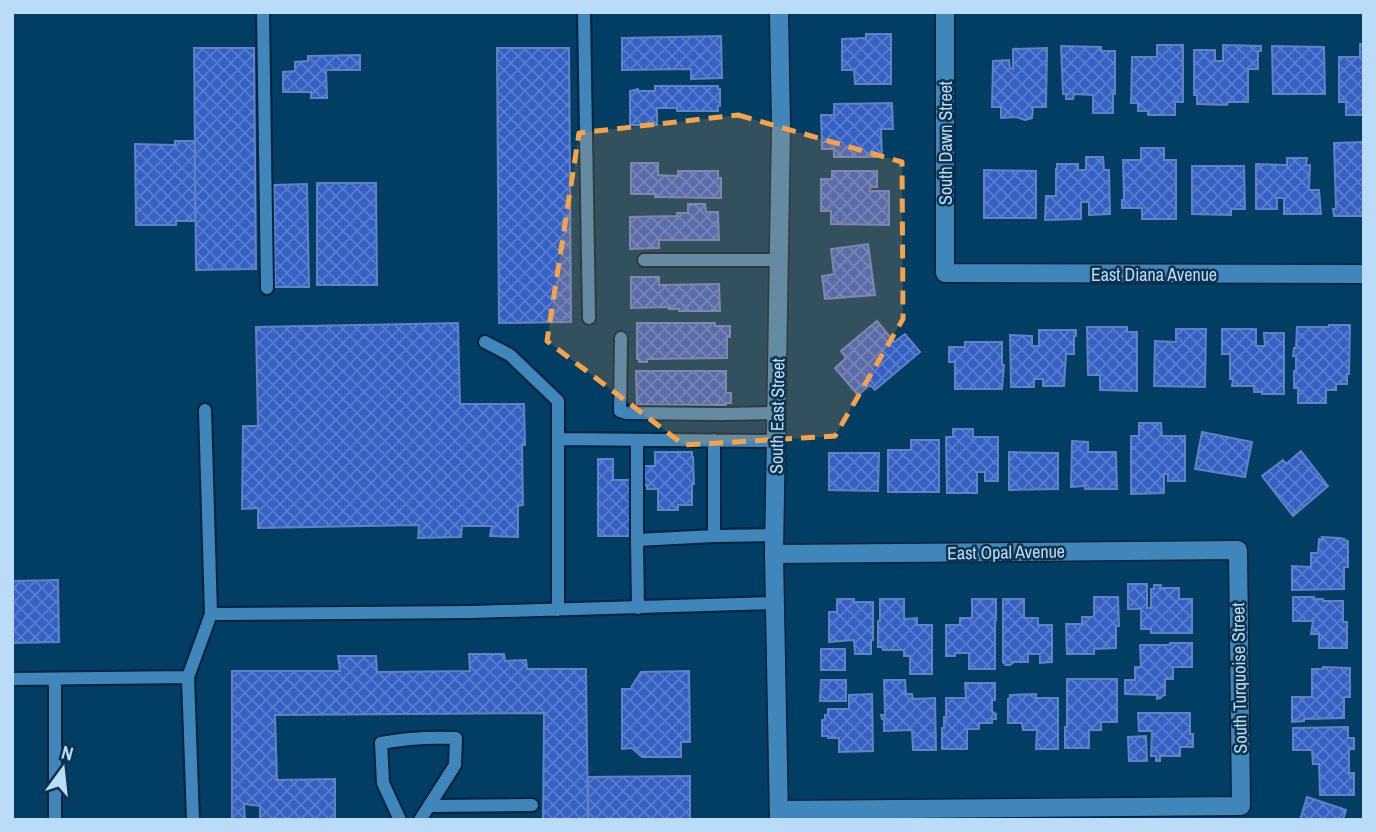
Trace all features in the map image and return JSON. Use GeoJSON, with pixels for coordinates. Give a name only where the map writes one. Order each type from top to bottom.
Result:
{"type":"FeatureCollection","features":[{"type":"Feature","properties":{"kind":"street","name":"South East Street"},"geometry":{"type":"LineString","coordinates":[[779,12],[781,126],[774,555],[779,815]]}},
{"type":"Feature","properties":{"kind":"street","name":"South Dawn Street"},"geometry":{"type":"LineString","coordinates":[[945,12],[945,273]]}},
{"type":"Feature","properties":{"kind":"street","name":"East Diana Avenue"},"geometry":{"type":"LineString","coordinates":[[945,273],[1364,274]]}},
{"type":"Feature","properties":{"kind":"street","name":"East Opal Avenue"},"geometry":{"type":"LineString","coordinates":[[774,555],[1238,550]]}},
{"type":"Feature","properties":{"kind":"street","name":"South Turquoise Street"},"geometry":{"type":"LineString","coordinates":[[779,815],[1241,806],[1238,550]]}},
{"type":"Feature","properties":{"kind":"lane"},"geometry":{"type":"LineString","coordinates":[[264,12],[267,288]]}},
{"type":"Feature","properties":{"kind":"lane"},"geometry":{"type":"LineString","coordinates":[[584,12],[589,318]]}},
{"type":"Feature","properties":{"kind":"lane"},"geometry":{"type":"LineString","coordinates":[[643,260],[779,260]]}},
{"type":"Feature","properties":{"kind":"lane"},"geometry":{"type":"LineString","coordinates":[[621,338],[620,411],[777,413]]}},
{"type":"Feature","properties":{"kind":"lane"},"geometry":{"type":"LineString","coordinates":[[485,342],[510,355],[558,401],[558,610]]}},
{"type":"Feature","properties":{"kind":"lane"},"geometry":{"type":"LineString","coordinates":[[193,820],[188,677],[211,614],[205,410]]}},
{"type":"Feature","properties":{"kind":"lane"},"geometry":{"type":"LineString","coordinates":[[558,439],[776,441]]}},
{"type":"Feature","properties":{"kind":"lane"},"geometry":{"type":"LineString","coordinates":[[637,440],[638,607]]}},
{"type":"Feature","properties":{"kind":"lane"},"geometry":{"type":"LineString","coordinates":[[713,440],[713,536]]}},
{"type":"Feature","properties":{"kind":"lane"},"geometry":{"type":"LineString","coordinates":[[638,540],[775,535]]}},
{"type":"Feature","properties":{"kind":"lane"},"geometry":{"type":"LineString","coordinates":[[211,614],[558,610],[775,603]]}},
{"type":"Feature","properties":{"kind":"lane"},"geometry":{"type":"LineString","coordinates":[[12,679],[188,677]]}},
{"type":"Feature","properties":{"kind":"lane"},"geometry":{"type":"LineString","coordinates":[[54,820],[55,680]]}},
{"type":"Feature","properties":{"kind":"lane"},"geometry":{"type":"LineString","coordinates":[[400,820],[383,783],[381,743],[404,738],[456,738],[455,765],[420,820]]}},
{"type":"Feature","properties":{"kind":"lane"},"geometry":{"type":"LineString","coordinates":[[430,806],[532,805]]}},
{"type":"Feature","properties":{"kind":"highlighted area"},"geometry":{"type":"Polygon","coordinates":[[[738,115],[902,162],[903,319],[835,436],[684,445],[547,341],[579,133],[738,115]]]}},
{"type":"Feature","properties":{"kind":"building"},"geometry":{"type":"Polygon","coordinates":[[[866,34],[891,34],[891,84],[855,84],[854,70],[842,70],[842,39],[866,38],[866,34]]]}},
{"type":"Feature","properties":{"kind":"building"},"geometry":{"type":"Polygon","coordinates":[[[721,36],[722,78],[691,79],[691,69],[622,70],[622,38],[721,36]]]}},
{"type":"Feature","properties":{"kind":"building"},"geometry":{"type":"Polygon","coordinates":[[[1360,44],[1364,44],[1364,115],[1346,115],[1346,102],[1339,102],[1339,57],[1360,57],[1360,44]]]}},
{"type":"Feature","properties":{"kind":"building"},"geometry":{"type":"Polygon","coordinates":[[[1157,45],[1183,45],[1183,102],[1175,102],[1175,115],[1148,115],[1148,111],[1138,111],[1138,103],[1131,103],[1132,57],[1157,57],[1157,45]]]}},
{"type":"Feature","properties":{"kind":"building"},"geometry":{"type":"Polygon","coordinates":[[[1223,45],[1261,46],[1261,51],[1258,51],[1258,69],[1248,69],[1248,102],[1228,102],[1227,105],[1197,104],[1197,95],[1194,95],[1194,50],[1215,50],[1215,61],[1223,61],[1223,45]]]}},
{"type":"Feature","properties":{"kind":"building"},"geometry":{"type":"Polygon","coordinates":[[[1061,46],[1101,47],[1101,51],[1115,51],[1113,113],[1093,113],[1093,95],[1074,94],[1073,99],[1066,99],[1066,94],[1063,94],[1061,46]]]}},
{"type":"Feature","properties":{"kind":"building"},"geometry":{"type":"Polygon","coordinates":[[[1272,46],[1324,47],[1325,94],[1273,94],[1272,46]]]}},
{"type":"Feature","properties":{"kind":"building"},"geometry":{"type":"Polygon","coordinates":[[[194,48],[254,48],[256,269],[196,270],[194,48]]]}},
{"type":"Feature","properties":{"kind":"building"},"geometry":{"type":"Polygon","coordinates":[[[497,48],[569,48],[571,322],[499,323],[497,48]]]}},
{"type":"Feature","properties":{"kind":"building"},"geometry":{"type":"Polygon","coordinates":[[[1047,48],[1046,107],[1033,107],[1032,118],[1025,120],[1016,117],[1001,118],[1001,107],[992,107],[993,61],[1009,60],[1010,68],[1013,69],[1013,49],[1047,48]]]}},
{"type":"Feature","properties":{"kind":"building"},"geometry":{"type":"Polygon","coordinates":[[[360,55],[360,70],[326,70],[327,98],[311,98],[311,92],[283,92],[283,72],[295,71],[295,62],[308,61],[308,56],[360,55]]]}},
{"type":"Feature","properties":{"kind":"building"},"geometry":{"type":"Polygon","coordinates":[[[655,86],[718,86],[720,106],[718,111],[657,108],[657,125],[630,125],[630,91],[655,91],[655,86]]]}},
{"type":"Feature","properties":{"kind":"building"},"geometry":{"type":"Polygon","coordinates":[[[892,103],[893,129],[881,129],[882,157],[834,157],[834,149],[822,149],[821,115],[834,115],[834,104],[892,103]]]}},
{"type":"Feature","properties":{"kind":"building"},"geometry":{"type":"Polygon","coordinates":[[[175,141],[195,141],[195,221],[176,221],[176,225],[136,225],[135,144],[175,145],[175,141]]]}},
{"type":"Feature","properties":{"kind":"building"},"geometry":{"type":"Polygon","coordinates":[[[1364,142],[1364,216],[1334,216],[1334,143],[1364,142]]]}},
{"type":"Feature","properties":{"kind":"building"},"geometry":{"type":"Polygon","coordinates":[[[1141,148],[1164,148],[1164,160],[1176,160],[1176,219],[1142,219],[1142,208],[1122,208],[1123,160],[1141,160],[1141,148]]]}},
{"type":"Feature","properties":{"kind":"building"},"geometry":{"type":"Polygon","coordinates":[[[1086,157],[1103,157],[1104,170],[1109,170],[1110,214],[1089,215],[1089,202],[1081,202],[1081,219],[1045,220],[1046,196],[1056,196],[1057,164],[1078,164],[1078,170],[1086,170],[1086,157]]]}},
{"type":"Feature","properties":{"kind":"building"},"geometry":{"type":"Polygon","coordinates":[[[1287,158],[1307,158],[1306,165],[1310,165],[1309,190],[1319,190],[1321,214],[1284,214],[1284,198],[1277,198],[1277,209],[1256,209],[1256,164],[1287,165],[1287,158]]]}},
{"type":"Feature","properties":{"kind":"building"},"geometry":{"type":"Polygon","coordinates":[[[631,163],[658,163],[658,175],[678,176],[678,171],[718,171],[718,178],[721,178],[721,198],[631,194],[631,163]]]}},
{"type":"Feature","properties":{"kind":"building"},"geometry":{"type":"Polygon","coordinates":[[[1192,166],[1244,166],[1245,209],[1231,209],[1231,215],[1192,214],[1192,166]]]}},
{"type":"Feature","properties":{"kind":"building"},"geometry":{"type":"Polygon","coordinates":[[[984,170],[1036,171],[1036,218],[984,218],[984,170]]]}},
{"type":"Feature","properties":{"kind":"building"},"geometry":{"type":"Polygon","coordinates":[[[832,171],[877,171],[877,187],[870,187],[870,191],[889,191],[889,225],[831,224],[831,211],[821,211],[821,179],[832,179],[832,171]]]}},
{"type":"Feature","properties":{"kind":"building"},"geometry":{"type":"Polygon","coordinates":[[[317,183],[376,183],[377,285],[317,285],[317,183]]]}},
{"type":"Feature","properties":{"kind":"building"},"geometry":{"type":"Polygon","coordinates":[[[307,184],[309,287],[275,287],[274,185],[307,184]]]}},
{"type":"Feature","properties":{"kind":"building"},"geometry":{"type":"Polygon","coordinates":[[[688,204],[705,204],[706,212],[718,212],[719,240],[659,240],[659,248],[630,249],[630,217],[677,216],[677,213],[688,213],[688,204]]]}},
{"type":"Feature","properties":{"kind":"building"},"geometry":{"type":"Polygon","coordinates":[[[868,244],[875,295],[825,299],[822,276],[834,274],[831,249],[868,244]]]}},
{"type":"Feature","properties":{"kind":"building"},"geometry":{"type":"Polygon","coordinates":[[[631,277],[659,277],[659,285],[719,284],[720,311],[679,311],[669,307],[631,308],[631,277]]]}},
{"type":"Feature","properties":{"kind":"building"},"geometry":{"type":"Polygon","coordinates":[[[877,321],[894,342],[905,334],[920,352],[875,390],[870,385],[858,395],[835,368],[846,358],[841,351],[877,321]]]}},
{"type":"Feature","properties":{"kind":"building"},"geometry":{"type":"Polygon","coordinates":[[[458,323],[460,404],[524,404],[523,505],[518,506],[518,537],[490,536],[492,526],[462,526],[461,537],[418,538],[419,525],[258,528],[258,508],[242,509],[243,426],[258,426],[256,327],[458,323]]]}},
{"type":"Feature","properties":{"kind":"building"},"geometry":{"type":"Polygon","coordinates":[[[637,323],[715,323],[715,326],[730,326],[727,358],[647,359],[647,362],[639,362],[637,323]]]}},
{"type":"Feature","properties":{"kind":"building"},"geometry":{"type":"Polygon","coordinates":[[[1350,325],[1347,384],[1336,384],[1336,390],[1326,390],[1326,403],[1298,403],[1298,388],[1294,388],[1296,356],[1293,356],[1297,327],[1350,325]]]}},
{"type":"Feature","properties":{"kind":"building"},"geometry":{"type":"Polygon","coordinates":[[[1087,327],[1127,327],[1127,332],[1137,332],[1137,391],[1100,390],[1100,375],[1088,375],[1087,327]]]}},
{"type":"Feature","properties":{"kind":"building"},"geometry":{"type":"Polygon","coordinates":[[[1176,329],[1206,329],[1205,387],[1154,386],[1155,341],[1176,342],[1176,329]]]}},
{"type":"Feature","properties":{"kind":"building"},"geometry":{"type":"Polygon","coordinates":[[[1222,329],[1256,329],[1256,346],[1265,346],[1264,333],[1284,333],[1284,394],[1254,392],[1254,386],[1232,386],[1230,354],[1222,354],[1222,329]]]}},
{"type":"Feature","properties":{"kind":"building"},"geometry":{"type":"Polygon","coordinates":[[[1039,330],[1076,330],[1074,354],[1066,354],[1064,386],[1043,386],[1043,379],[1034,379],[1034,387],[1011,387],[1010,335],[1032,336],[1032,346],[1039,346],[1039,330]]]}},
{"type":"Feature","properties":{"kind":"building"},"geometry":{"type":"Polygon","coordinates":[[[965,342],[1002,342],[1002,389],[955,389],[955,362],[949,362],[949,347],[965,347],[965,342]]]}},
{"type":"Feature","properties":{"kind":"building"},"geometry":{"type":"Polygon","coordinates":[[[636,371],[726,371],[726,393],[731,393],[731,403],[637,405],[636,371]]]}},
{"type":"Feature","properties":{"kind":"building"},"geometry":{"type":"Polygon","coordinates":[[[1139,423],[1161,423],[1162,436],[1185,436],[1185,481],[1168,481],[1168,474],[1164,474],[1164,493],[1131,494],[1131,436],[1139,436],[1139,423]]]}},
{"type":"Feature","properties":{"kind":"building"},"geometry":{"type":"Polygon","coordinates":[[[953,429],[973,429],[973,437],[998,437],[998,481],[985,481],[985,472],[977,472],[977,493],[947,493],[946,437],[953,437],[953,429]]]}},
{"type":"Feature","properties":{"kind":"building"},"geometry":{"type":"Polygon","coordinates":[[[1202,432],[1252,442],[1245,477],[1195,469],[1202,432]]]}},
{"type":"Feature","properties":{"kind":"building"},"geometry":{"type":"Polygon","coordinates":[[[911,440],[939,440],[939,492],[888,492],[888,450],[911,450],[911,440]]]}},
{"type":"Feature","properties":{"kind":"building"},"geometry":{"type":"Polygon","coordinates":[[[1072,441],[1088,442],[1088,452],[1116,452],[1117,489],[1071,487],[1072,441]]]}},
{"type":"Feature","properties":{"kind":"building"},"geometry":{"type":"Polygon","coordinates":[[[1301,451],[1328,486],[1293,516],[1262,476],[1283,460],[1286,464],[1301,451]]]}},
{"type":"Feature","properties":{"kind":"building"},"geometry":{"type":"Polygon","coordinates":[[[655,452],[692,452],[692,505],[678,505],[678,510],[658,510],[658,489],[647,489],[647,485],[641,485],[641,466],[655,466],[655,452]]]}},
{"type":"Feature","properties":{"kind":"building"},"geometry":{"type":"Polygon","coordinates":[[[1009,452],[1058,453],[1058,489],[1009,490],[1009,452]]]}},
{"type":"Feature","properties":{"kind":"building"},"geometry":{"type":"Polygon","coordinates":[[[829,453],[879,453],[878,491],[829,490],[829,453]]]}},
{"type":"Feature","properties":{"kind":"building"},"geometry":{"type":"Polygon","coordinates":[[[598,459],[613,459],[613,480],[630,480],[630,536],[598,536],[598,459]]]}},
{"type":"Feature","properties":{"kind":"building"},"geometry":{"type":"Polygon","coordinates":[[[1322,537],[1348,541],[1348,567],[1344,567],[1344,589],[1292,590],[1292,566],[1311,567],[1311,553],[1318,553],[1319,539],[1323,539],[1322,537]]]}},
{"type":"Feature","properties":{"kind":"building"},"geometry":{"type":"Polygon","coordinates":[[[58,580],[59,642],[12,643],[12,581],[58,580]]]}},
{"type":"Feature","properties":{"kind":"building"},"geometry":{"type":"Polygon","coordinates":[[[1128,584],[1147,584],[1147,608],[1151,608],[1151,589],[1154,589],[1154,585],[1161,585],[1160,588],[1179,588],[1179,599],[1192,599],[1192,633],[1151,633],[1151,629],[1141,629],[1141,609],[1128,609],[1128,584]]]}},
{"type":"Feature","properties":{"kind":"building"},"geometry":{"type":"Polygon","coordinates":[[[1094,597],[1118,597],[1119,626],[1116,626],[1116,648],[1094,649],[1094,654],[1067,654],[1066,624],[1082,624],[1082,617],[1094,617],[1094,597]]]}},
{"type":"Feature","properties":{"kind":"building"},"geometry":{"type":"Polygon","coordinates":[[[1293,597],[1343,601],[1343,622],[1347,622],[1347,648],[1319,648],[1319,634],[1311,634],[1313,621],[1293,621],[1293,597]]]}},
{"type":"Feature","properties":{"kind":"building"},"geometry":{"type":"Polygon","coordinates":[[[837,599],[873,602],[871,654],[855,654],[854,640],[829,642],[829,612],[837,612],[837,599]]]}},
{"type":"Feature","properties":{"kind":"building"},"geometry":{"type":"Polygon","coordinates":[[[880,599],[904,599],[904,619],[917,618],[917,625],[932,625],[932,674],[910,674],[910,656],[904,656],[904,650],[883,650],[878,647],[880,599]]]}},
{"type":"Feature","properties":{"kind":"building"},"geometry":{"type":"Polygon","coordinates":[[[972,599],[996,599],[995,669],[969,669],[969,653],[946,656],[946,625],[960,625],[960,618],[972,618],[972,599]]]}},
{"type":"Feature","properties":{"kind":"building"},"geometry":{"type":"Polygon","coordinates":[[[1003,599],[1024,599],[1024,618],[1038,618],[1038,625],[1052,625],[1052,662],[1040,663],[1040,654],[1028,654],[1028,662],[1006,665],[1003,662],[1003,599]]]}},
{"type":"Feature","properties":{"kind":"building"},"geometry":{"type":"Polygon","coordinates":[[[1192,643],[1192,667],[1173,667],[1173,679],[1165,679],[1165,695],[1161,698],[1157,699],[1157,695],[1125,694],[1125,680],[1135,680],[1135,667],[1141,667],[1140,645],[1192,643]]]}},
{"type":"Feature","properties":{"kind":"building"},"geometry":{"type":"Polygon","coordinates":[[[821,649],[845,649],[845,670],[821,670],[821,649]]]}},
{"type":"Feature","properties":{"kind":"building"},"geometry":{"type":"Polygon","coordinates":[[[469,654],[504,654],[505,661],[526,660],[527,669],[586,669],[588,820],[543,820],[544,713],[275,715],[277,780],[335,779],[335,820],[260,820],[260,806],[244,804],[245,820],[232,820],[232,671],[340,671],[338,656],[376,656],[377,672],[470,671],[469,654]]]}},
{"type":"Feature","properties":{"kind":"building"},"geometry":{"type":"Polygon","coordinates":[[[1350,668],[1350,697],[1344,697],[1344,718],[1292,722],[1292,697],[1312,697],[1312,669],[1350,668]]]}},
{"type":"Feature","properties":{"kind":"building"},"geometry":{"type":"Polygon","coordinates":[[[689,671],[690,742],[681,742],[681,757],[642,757],[632,748],[622,749],[622,689],[631,689],[641,672],[689,671]]]}},
{"type":"Feature","properties":{"kind":"building"},"geometry":{"type":"Polygon","coordinates":[[[1067,679],[1117,679],[1117,722],[1101,722],[1101,730],[1089,730],[1089,748],[1065,748],[1067,679]]]}},
{"type":"Feature","properties":{"kind":"building"},"geometry":{"type":"Polygon","coordinates":[[[821,680],[846,680],[846,701],[820,701],[821,680]]]}},
{"type":"Feature","properties":{"kind":"building"},"geometry":{"type":"Polygon","coordinates":[[[884,680],[905,680],[906,694],[912,694],[913,699],[935,698],[936,750],[913,750],[912,730],[884,731],[884,719],[881,715],[885,715],[884,680]]]}},
{"type":"Feature","properties":{"kind":"building"},"geometry":{"type":"Polygon","coordinates":[[[965,683],[995,683],[992,711],[996,714],[996,719],[992,719],[992,723],[979,723],[979,729],[967,729],[967,749],[942,749],[946,698],[966,698],[965,683]]]}},
{"type":"Feature","properties":{"kind":"building"},"geometry":{"type":"Polygon","coordinates":[[[872,694],[873,751],[839,752],[839,738],[822,736],[822,720],[828,715],[828,709],[849,709],[849,695],[872,694]]]}},
{"type":"Feature","properties":{"kind":"building"},"geometry":{"type":"Polygon","coordinates":[[[1036,694],[1036,698],[1058,698],[1058,749],[1036,749],[1037,730],[1023,730],[1022,723],[1008,723],[1010,695],[1036,694]]]}},
{"type":"Feature","properties":{"kind":"building"},"geometry":{"type":"Polygon","coordinates":[[[1138,713],[1190,713],[1193,747],[1180,747],[1180,756],[1160,756],[1160,761],[1156,761],[1156,756],[1151,756],[1152,731],[1139,731],[1138,713]]]}},
{"type":"Feature","properties":{"kind":"building"},"geometry":{"type":"Polygon","coordinates":[[[1348,727],[1348,738],[1354,738],[1354,749],[1349,749],[1349,773],[1354,773],[1354,795],[1320,795],[1319,764],[1313,764],[1312,750],[1293,750],[1293,728],[1348,727]]]}},
{"type":"Feature","properties":{"kind":"building"},"geometry":{"type":"Polygon","coordinates":[[[1146,736],[1147,761],[1129,761],[1128,737],[1146,736]]]}},
{"type":"Feature","properties":{"kind":"building"},"geometry":{"type":"Polygon","coordinates":[[[690,776],[690,820],[588,820],[588,777],[690,776]]]}},
{"type":"Feature","properties":{"kind":"building"},"geometry":{"type":"Polygon","coordinates":[[[1307,797],[1346,810],[1343,820],[1300,820],[1307,797]]]}}]}
